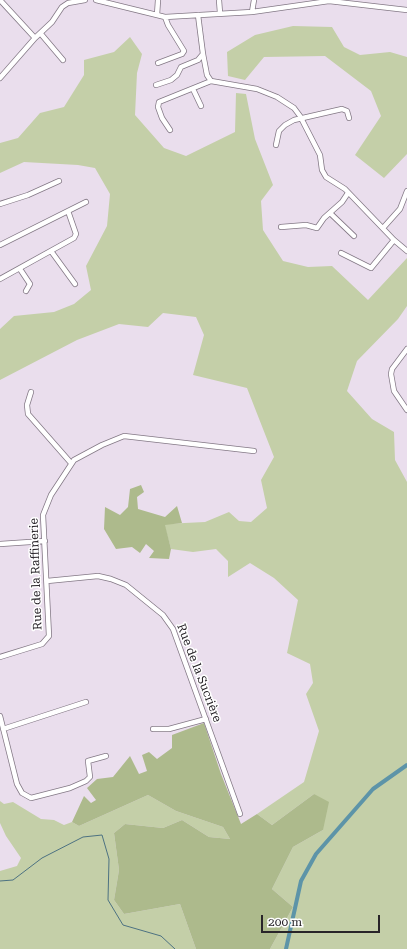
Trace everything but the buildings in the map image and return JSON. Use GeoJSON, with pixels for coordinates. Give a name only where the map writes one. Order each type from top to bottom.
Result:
{"type":"FeatureCollection","features":[{"type":"Feature","properties":{"kind":"street"},"geometry":{"type":"LineString","coordinates":[[0,0],[35,38]]}},
{"type":"Feature","properties":{"kind":"street"},"geometry":{"type":"LineString","coordinates":[[0,78],[35,38],[52,22],[65,4],[85,0]]}},
{"type":"Feature","properties":{"kind":"street"},"geometry":{"type":"LineString","coordinates":[[96,0],[128,6],[165,17],[252,12],[329,1],[407,10]]}},
{"type":"Feature","properties":{"kind":"street"},"geometry":{"type":"LineString","coordinates":[[128,6],[130,0]]}},
{"type":"Feature","properties":{"kind":"street"},"geometry":{"type":"LineString","coordinates":[[157,15],[158,0]]}},
{"type":"Feature","properties":{"kind":"street"},"geometry":{"type":"LineString","coordinates":[[219,0],[220,13]]}},
{"type":"Feature","properties":{"kind":"street"},"geometry":{"type":"LineString","coordinates":[[252,12],[254,0]]}},
{"type":"Feature","properties":{"kind":"street"},"geometry":{"type":"LineString","coordinates":[[290,6],[291,0]]}},
{"type":"Feature","properties":{"kind":"street"},"geometry":{"type":"LineString","coordinates":[[380,6],[381,0]]}},
{"type":"Feature","properties":{"kind":"street"},"geometry":{"type":"LineString","coordinates":[[198,15],[207,75],[211,81]]}},
{"type":"Feature","properties":{"kind":"street"},"geometry":{"type":"LineString","coordinates":[[158,63],[182,54],[184,51],[168,25],[165,17]]}},
{"type":"Feature","properties":{"kind":"street"},"geometry":{"type":"LineString","coordinates":[[41,34],[63,60]]}},
{"type":"Feature","properties":{"kind":"street"},"geometry":{"type":"LineString","coordinates":[[156,85],[171,80],[178,75],[181,67],[198,60],[203,54]]}},
{"type":"Feature","properties":{"kind":"street"},"geometry":{"type":"LineString","coordinates":[[170,130],[162,118],[158,104],[159,102],[211,81],[257,89],[277,97],[294,108],[302,119],[320,155],[322,170],[326,177],[348,193],[394,240],[407,251]]}},
{"type":"Feature","properties":{"kind":"street"},"geometry":{"type":"LineString","coordinates":[[193,89],[201,106]]}},
{"type":"Feature","properties":{"kind":"street"},"geometry":{"type":"LineString","coordinates":[[276,144],[279,131],[285,125],[294,120],[342,108],[347,111],[349,118]]}},
{"type":"Feature","properties":{"kind":"street"},"geometry":{"type":"LineString","coordinates":[[0,204],[21,198],[58,181]]}},
{"type":"Feature","properties":{"kind":"street"},"geometry":{"type":"LineString","coordinates":[[382,228],[400,209],[407,191]]}},
{"type":"Feature","properties":{"kind":"street"},"geometry":{"type":"LineString","coordinates":[[281,227],[306,225],[317,228],[324,218],[348,193]]}},
{"type":"Feature","properties":{"kind":"street"},"geometry":{"type":"LineString","coordinates":[[0,245],[86,202]]}},
{"type":"Feature","properties":{"kind":"street"},"geometry":{"type":"LineString","coordinates":[[0,279],[76,236],[68,210]]}},
{"type":"Feature","properties":{"kind":"street"},"geometry":{"type":"LineString","coordinates":[[330,213],[354,236]]}},
{"type":"Feature","properties":{"kind":"street"},"geometry":{"type":"LineString","coordinates":[[340,253],[371,268],[394,240]]}},
{"type":"Feature","properties":{"kind":"street"},"geometry":{"type":"LineString","coordinates":[[51,251],[75,284]]}},
{"type":"Feature","properties":{"kind":"street"},"geometry":{"type":"LineString","coordinates":[[20,269],[30,284],[26,290]]}},
{"type":"Feature","properties":{"kind":"street"},"geometry":{"type":"LineString","coordinates":[[407,349],[392,369],[391,374],[394,392],[407,410]]}},
{"type":"Feature","properties":{"kind":"street"},"geometry":{"type":"LineString","coordinates":[[31,392],[27,405],[28,414],[71,463]]}},
{"type":"Feature","properties":{"kind":"street","name":"Rue de la Raffinerie"},"geometry":{"type":"LineString","coordinates":[[0,657],[42,644],[48,639],[50,630],[43,515],[45,508],[71,463],[102,444],[124,436],[254,451]]}},
{"type":"Feature","properties":{"kind":"street"},"geometry":{"type":"LineString","coordinates":[[0,544],[45,541]]}},
{"type":"Feature","properties":{"kind":"street","name":"Rue de la Sucrière"},"geometry":{"type":"LineString","coordinates":[[47,581],[98,576],[126,585],[153,605],[173,629],[240,814]]}},
{"type":"Feature","properties":{"kind":"street"},"geometry":{"type":"LineString","coordinates":[[3,729],[86,702]]}},
{"type":"Feature","properties":{"kind":"street"},"geometry":{"type":"LineString","coordinates":[[0,716],[17,784],[22,793],[31,798],[38,798],[70,788],[86,781],[90,777],[88,761],[106,756]]}},
{"type":"Feature","properties":{"kind":"street"},"geometry":{"type":"LineString","coordinates":[[153,729],[169,729],[206,719]]}},
{"type":"Feature","properties":{"kind":"green space"},"geometry":{"type":"Polygon","coordinates":[[[293,26],[332,27],[344,47],[360,55],[390,52],[407,57],[407,154],[384,178],[355,155],[381,116],[371,91],[325,56],[264,57],[245,80],[228,76],[227,52],[255,35],[293,26]]]}},
{"type":"Feature","properties":{"kind":"green space"},"geometry":{"type":"Polygon","coordinates":[[[130,37],[142,54],[137,73],[135,115],[164,148],[186,156],[235,132],[236,93],[246,94],[255,139],[273,185],[261,201],[263,230],[283,261],[308,267],[332,266],[368,300],[407,258],[407,306],[398,319],[357,361],[347,391],[372,419],[394,432],[395,460],[407,482],[407,949],[270,949],[293,907],[272,889],[293,847],[323,830],[314,794],[272,825],[257,814],[304,782],[319,731],[306,694],[313,683],[310,664],[287,653],[298,600],[274,578],[250,563],[228,577],[228,561],[216,549],[193,552],[171,549],[164,524],[205,522],[229,512],[239,521],[251,522],[267,508],[261,480],[274,457],[247,388],[193,375],[204,335],[196,317],[163,313],[148,327],[119,324],[77,340],[0,380],[0,329],[14,316],[54,312],[74,304],[91,290],[86,266],[107,226],[110,194],[95,168],[78,165],[24,162],[0,173],[0,143],[18,138],[40,113],[64,107],[84,75],[84,60],[114,52],[130,37]]]}},
{"type":"Feature","properties":{"kind":"green space"},"geometry":{"type":"Polygon","coordinates":[[[141,485],[144,492],[137,497],[138,509],[165,517],[177,506],[182,523],[165,525],[171,549],[169,559],[149,558],[154,551],[146,544],[140,553],[132,547],[116,549],[104,529],[105,507],[120,515],[128,507],[130,489],[141,485]]]}},
{"type":"Feature","properties":{"kind":"green space"},"geometry":{"type":"Polygon","coordinates":[[[204,723],[221,774],[241,824],[257,814],[272,825],[314,794],[329,802],[323,830],[293,847],[272,889],[293,907],[270,949],[196,949],[180,904],[124,914],[114,900],[119,870],[114,833],[125,824],[163,828],[182,820],[209,837],[230,839],[223,827],[176,811],[148,795],[79,826],[72,822],[84,796],[91,803],[96,800],[87,788],[97,779],[113,777],[130,756],[139,774],[147,771],[142,755],[149,752],[157,759],[172,748],[172,735],[204,723]]]}},
{"type":"Feature","properties":{"kind":"green space"},"geometry":{"type":"Polygon","coordinates":[[[148,795],[176,811],[223,827],[230,839],[209,837],[182,820],[163,828],[125,824],[114,833],[119,870],[114,900],[124,914],[180,904],[196,949],[0,949],[0,871],[17,866],[21,858],[6,836],[0,823],[0,801],[4,804],[13,802],[41,819],[54,820],[64,825],[72,822],[79,826],[148,795]]]}},
{"type":"Feature","properties":{"kind":"waterway"},"geometry":{"type":"LineString","coordinates":[[286,949],[301,881],[316,854],[373,789],[407,765]]}},
{"type":"Feature","properties":{"kind":"waterway"},"geometry":{"type":"LineString","coordinates":[[0,881],[13,880],[42,858],[83,837],[102,835],[109,859],[108,900],[123,925],[161,936],[175,949]]}}]}
